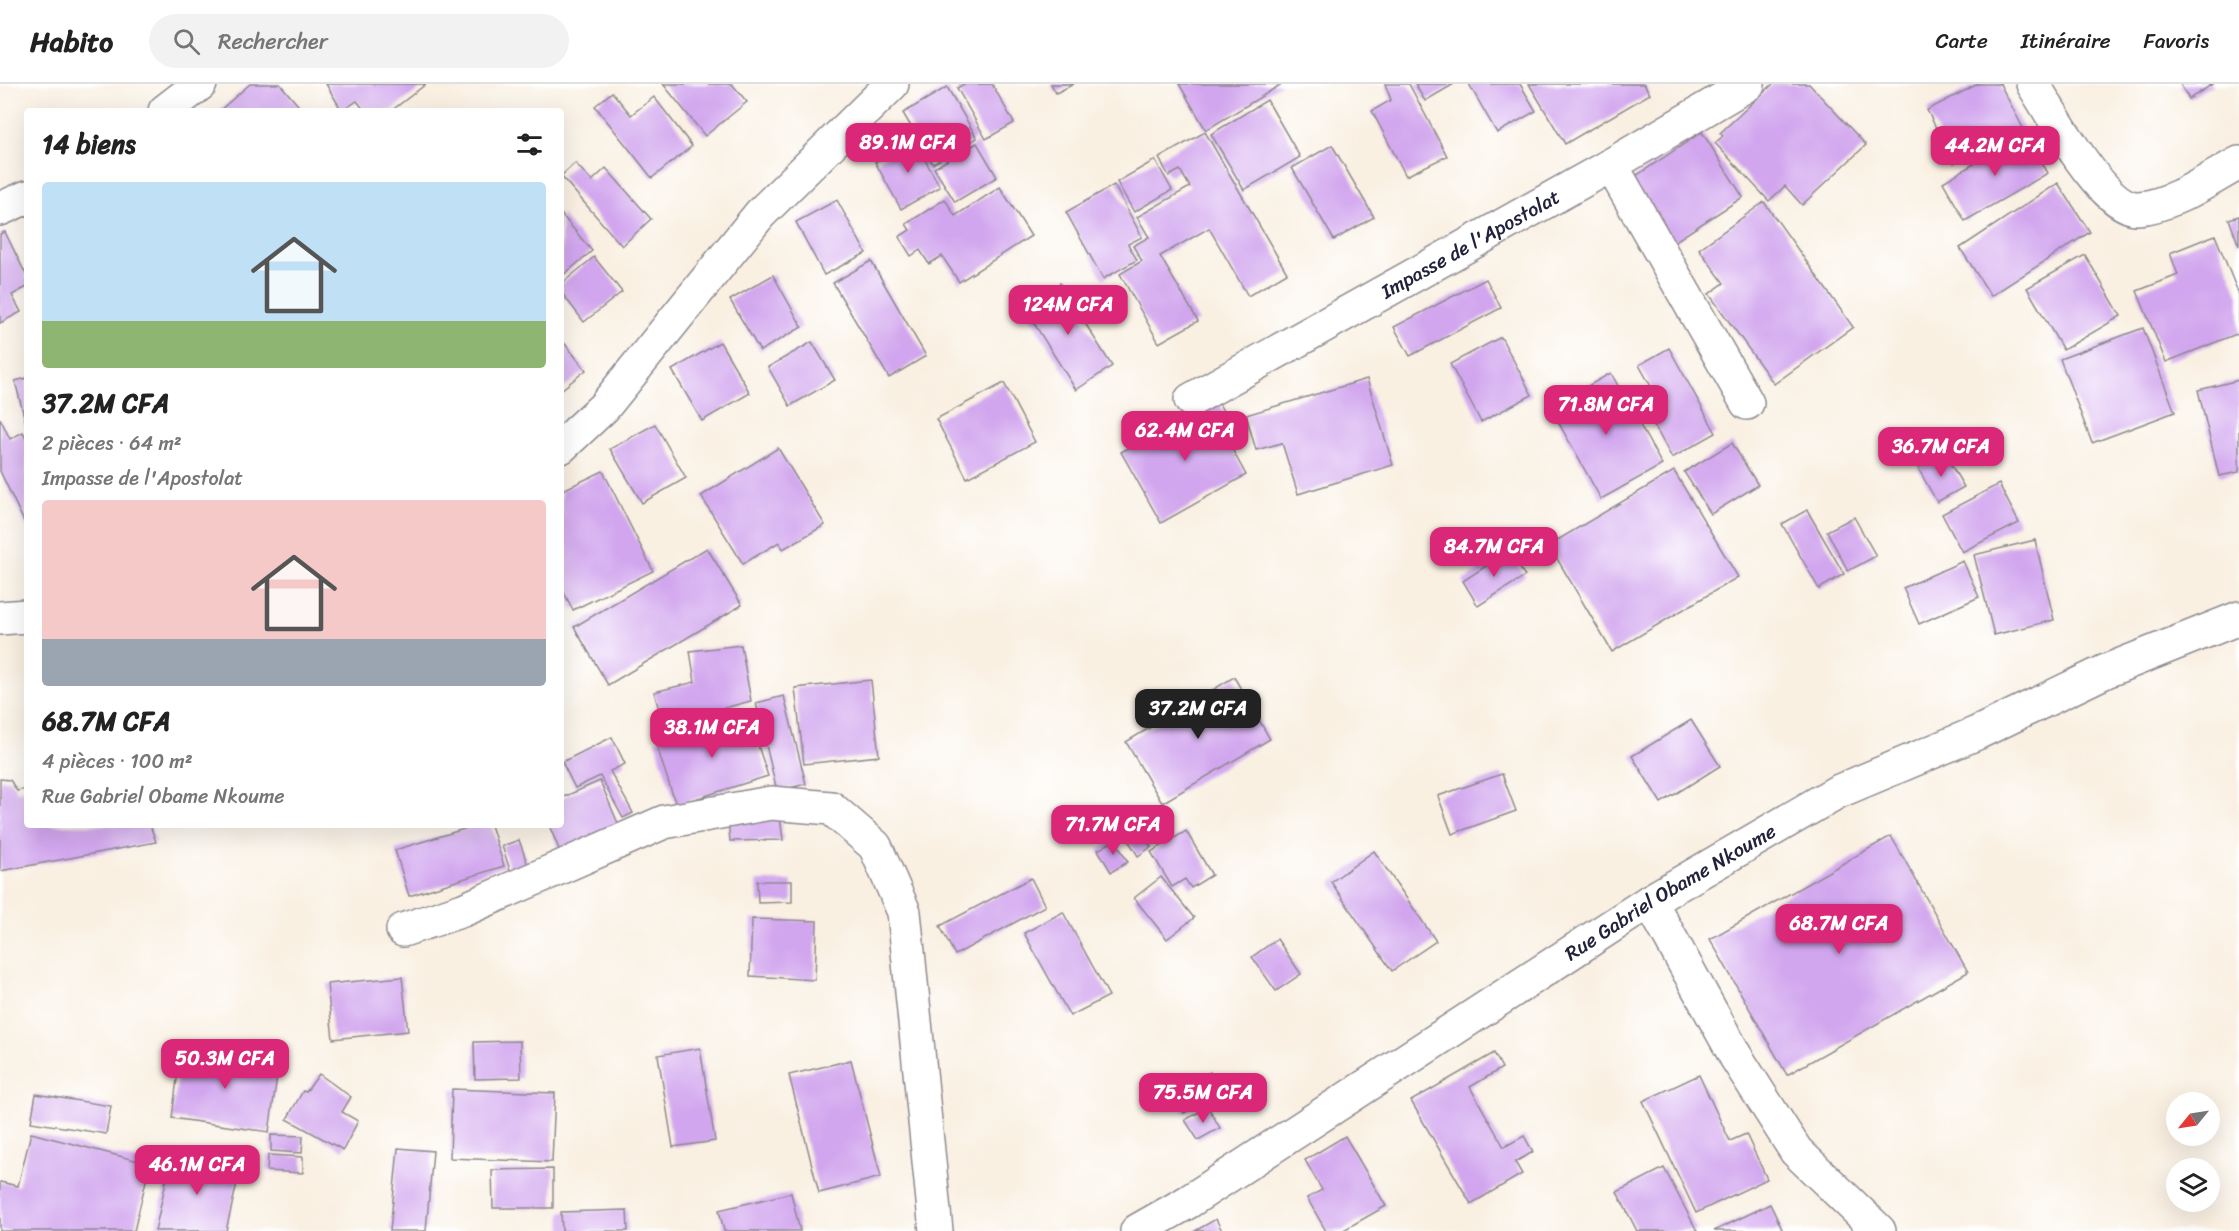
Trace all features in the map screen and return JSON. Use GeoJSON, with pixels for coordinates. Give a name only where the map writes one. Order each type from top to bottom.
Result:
{"type":"FeatureCollection","features":[{"type":"Feature","properties":{"kind":"street"},"geometry":{"type":"LineString","coordinates":[[169,108],[200,84]]}},
{"type":"Feature","properties":{"kind":"street"},"geometry":{"type":"LineString","coordinates":[[564,444],[604,407],[760,214],[892,84]]}},
{"type":"Feature","properties":{"kind":"street","name":"Impasse de l'Apostolat"},"geometry":{"type":"LineString","coordinates":[[1191,400],[1611,165],[1748,84]]}},
{"type":"Feature","properties":{"kind":"street"},"geometry":{"type":"LineString","coordinates":[[2033,84],[2084,163],[2114,200],[2137,208],[2173,199],[2239,163]]}},
{"type":"Feature","properties":{"kind":"street"},"geometry":{"type":"LineString","coordinates":[[1611,165],[1747,403]]}},
{"type":"Feature","properties":{"kind":"street"},"geometry":{"type":"LineString","coordinates":[[0,208],[24,198]]}},
{"type":"Feature","properties":{"kind":"street"},"geometry":{"type":"LineString","coordinates":[[0,618],[24,616]]}},
{"type":"Feature","properties":{"kind":"street","name":"Rue Gabriel Obame Nkoume"},"geometry":{"type":"LineString","coordinates":[[1137,1231],[1208,1190],[1650,901],[1837,792],[1977,733],[2106,672],[2239,618]]}},
{"type":"Feature","properties":{"kind":"street"},"geometry":{"type":"LineString","coordinates":[[403,930],[463,910],[664,822],[771,803],[831,808],[875,846],[904,912],[936,1231]]}},
{"type":"Feature","properties":{"kind":"street"},"geometry":{"type":"LineString","coordinates":[[1650,901],[1736,1058],[1796,1151],[1879,1231]]}},
{"type":"Feature","properties":{"kind":"building"},"geometry":{"type":"Polygon","coordinates":[[[250,84],[280,84],[300,108],[222,108],[250,84]]]}},
{"type":"Feature","properties":{"kind":"building"},"geometry":{"type":"Polygon","coordinates":[[[326,84],[426,84],[395,108],[363,108],[357,101],[346,108],[340,108],[326,84]]]}},
{"type":"Feature","properties":{"kind":"building"},"geometry":{"type":"Polygon","coordinates":[[[663,84],[732,84],[747,102],[705,136],[663,84]]]}},
{"type":"Feature","properties":{"kind":"building"},"geometry":{"type":"Polygon","coordinates":[[[964,84],[992,84],[1014,123],[986,139],[957,88],[964,84]]]}},
{"type":"Feature","properties":{"kind":"building"},"geometry":{"type":"Polygon","coordinates":[[[1051,84],[1074,84],[1056,93],[1051,84]]]}},
{"type":"Feature","properties":{"kind":"building"},"geometry":{"type":"Polygon","coordinates":[[[1179,84],[1282,84],[1206,130],[1179,84]]]}},
{"type":"Feature","properties":{"kind":"building"},"geometry":{"type":"Polygon","coordinates":[[[1385,84],[1409,84],[1447,156],[1406,176],[1372,111],[1391,100],[1385,84]]]}},
{"type":"Feature","properties":{"kind":"building"},"geometry":{"type":"Polygon","coordinates":[[[1415,84],[1454,84],[1425,101],[1415,84]]]}},
{"type":"Feature","properties":{"kind":"building"},"geometry":{"type":"Polygon","coordinates":[[[1469,84],[1520,84],[1536,111],[1497,133],[1469,84]]]}},
{"type":"Feature","properties":{"kind":"building"},"geometry":{"type":"Polygon","coordinates":[[[1529,84],[1644,84],[1650,94],[1565,144],[1529,84]]]}},
{"type":"Feature","properties":{"kind":"building"},"geometry":{"type":"Polygon","coordinates":[[[1773,84],[1809,84],[1866,145],[1802,205],[1785,186],[1769,201],[1715,143],[1723,136],[1720,133],[1773,84]]]}},
{"type":"Feature","properties":{"kind":"building"},"geometry":{"type":"Polygon","coordinates":[[[1978,84],[2000,84],[2023,128],[1954,163],[1927,110],[1978,84]]]}},
{"type":"Feature","properties":{"kind":"building"},"geometry":{"type":"Polygon","coordinates":[[[2180,84],[2213,84],[2189,99],[2180,84]]]}},
{"type":"Feature","properties":{"kind":"building"},"geometry":{"type":"Polygon","coordinates":[[[947,87],[977,138],[933,164],[903,113],[947,87]]]}},
{"type":"Feature","properties":{"kind":"building"},"geometry":{"type":"Polygon","coordinates":[[[612,92],[631,115],[654,97],[692,146],[652,178],[595,106],[612,92]]]}},
{"type":"Feature","properties":{"kind":"building"},"geometry":{"type":"Polygon","coordinates":[[[1267,100],[1300,157],[1244,190],[1211,134],[1267,100]]]}},
{"type":"Feature","properties":{"kind":"building"},"geometry":{"type":"Polygon","coordinates":[[[1205,132],[1287,273],[1248,296],[1209,228],[1160,256],[1198,321],[1159,343],[1120,274],[1142,261],[1133,246],[1149,237],[1137,217],[1190,187],[1180,170],[1169,176],[1159,158],[1205,132]]]}},
{"type":"Feature","properties":{"kind":"building"},"geometry":{"type":"Polygon","coordinates":[[[1702,132],[1743,197],[1671,244],[1630,180],[1702,132]]]}},
{"type":"Feature","properties":{"kind":"building"},"geometry":{"type":"Polygon","coordinates":[[[2025,134],[2048,173],[1965,221],[1943,182],[2025,134]]]}},
{"type":"Feature","properties":{"kind":"building"},"geometry":{"type":"Polygon","coordinates":[[[914,140],[940,187],[901,209],[875,162],[914,140]]]}},
{"type":"Feature","properties":{"kind":"building"},"geometry":{"type":"Polygon","coordinates":[[[977,143],[997,177],[955,202],[934,168],[977,143]]]}},
{"type":"Feature","properties":{"kind":"building"},"geometry":{"type":"Polygon","coordinates":[[[1332,145],[1374,217],[1334,240],[1292,168],[1332,145]]]}},
{"type":"Feature","properties":{"kind":"building"},"geometry":{"type":"Polygon","coordinates":[[[1155,160],[1172,190],[1134,212],[1117,182],[1155,160]]]}},
{"type":"Feature","properties":{"kind":"building"},"geometry":{"type":"Polygon","coordinates":[[[575,163],[592,181],[606,168],[651,219],[622,246],[564,179],[564,173],[575,163]]]}},
{"type":"Feature","properties":{"kind":"building"},"geometry":{"type":"Polygon","coordinates":[[[2058,183],[2090,232],[1991,296],[1960,248],[2058,183]]]}},
{"type":"Feature","properties":{"kind":"building"},"geometry":{"type":"Polygon","coordinates":[[[1114,185],[1142,237],[1128,244],[1137,260],[1103,279],[1066,212],[1114,185]]]}},
{"type":"Feature","properties":{"kind":"building"},"geometry":{"type":"Polygon","coordinates":[[[1000,187],[1031,236],[959,282],[942,256],[929,264],[920,250],[911,256],[899,237],[910,230],[906,224],[945,199],[955,216],[1000,187]]]}},
{"type":"Feature","properties":{"kind":"building"},"geometry":{"type":"Polygon","coordinates":[[[837,200],[866,253],[824,275],[796,222],[837,200]]]}},
{"type":"Feature","properties":{"kind":"building"},"geometry":{"type":"Polygon","coordinates":[[[1764,202],[1853,327],[1774,384],[1709,294],[1724,283],[1699,249],[1764,202]]]}},
{"type":"Feature","properties":{"kind":"building"},"geometry":{"type":"Polygon","coordinates":[[[2239,216],[2239,246],[2229,219],[2239,216]]]}},
{"type":"Feature","properties":{"kind":"building"},"geometry":{"type":"Polygon","coordinates":[[[564,218],[592,251],[564,274],[564,218]]]}},
{"type":"Feature","properties":{"kind":"building"},"geometry":{"type":"Polygon","coordinates":[[[5,232],[24,271],[24,289],[12,295],[21,312],[0,323],[0,234],[5,232]]]}},
{"type":"Feature","properties":{"kind":"building"},"geometry":{"type":"Polygon","coordinates":[[[2215,235],[2239,295],[2239,333],[2166,362],[2137,291],[2178,275],[2170,253],[2215,235]]]}},
{"type":"Feature","properties":{"kind":"building"},"geometry":{"type":"Polygon","coordinates":[[[2085,255],[2121,316],[2063,350],[2027,288],[2085,255]]]}},
{"type":"Feature","properties":{"kind":"building"},"geometry":{"type":"Polygon","coordinates":[[[594,257],[622,292],[584,322],[564,296],[564,282],[594,257]]]}},
{"type":"Feature","properties":{"kind":"building"},"geometry":{"type":"Polygon","coordinates":[[[871,261],[926,356],[889,378],[833,283],[871,261]]]}},
{"type":"Feature","properties":{"kind":"building"},"geometry":{"type":"Polygon","coordinates":[[[773,275],[802,327],[760,351],[730,300],[773,275]]]}},
{"type":"Feature","properties":{"kind":"building"},"geometry":{"type":"Polygon","coordinates":[[[1486,279],[1501,308],[1410,356],[1394,327],[1486,279]]]}},
{"type":"Feature","properties":{"kind":"building"},"geometry":{"type":"Polygon","coordinates":[[[1060,283],[1112,366],[1076,390],[1023,306],[1060,283]]]}},
{"type":"Feature","properties":{"kind":"building"},"geometry":{"type":"Polygon","coordinates":[[[2143,328],[2175,412],[2092,443],[2060,359],[2143,328]]]}},
{"type":"Feature","properties":{"kind":"building"},"geometry":{"type":"Polygon","coordinates":[[[1501,337],[1532,395],[1481,422],[1450,364],[1501,337]]]}},
{"type":"Feature","properties":{"kind":"building"},"geometry":{"type":"Polygon","coordinates":[[[720,342],[750,393],[702,421],[672,370],[720,342]]]}},
{"type":"Feature","properties":{"kind":"building"},"geometry":{"type":"Polygon","coordinates":[[[812,342],[835,380],[790,406],[768,367],[812,342]]]}},
{"type":"Feature","properties":{"kind":"building"},"geometry":{"type":"Polygon","coordinates":[[[564,343],[586,370],[564,388],[564,343]]]}},
{"type":"Feature","properties":{"kind":"building"},"geometry":{"type":"Polygon","coordinates":[[[1669,348],[1716,433],[1672,458],[1648,414],[1662,406],[1639,365],[1669,348]]]}},
{"type":"Feature","properties":{"kind":"building"},"geometry":{"type":"Polygon","coordinates":[[[1611,373],[1662,465],[1601,499],[1550,407],[1611,373]]]}},
{"type":"Feature","properties":{"kind":"building"},"geometry":{"type":"Polygon","coordinates":[[[24,379],[24,416],[15,381],[24,379]]]}},
{"type":"Feature","properties":{"kind":"building"},"geometry":{"type":"Polygon","coordinates":[[[1367,379],[1393,465],[1298,494],[1282,443],[1256,450],[1246,415],[1367,379]]]}},
{"type":"Feature","properties":{"kind":"building"},"geometry":{"type":"Polygon","coordinates":[[[2239,380],[2239,472],[2219,476],[2198,390],[2239,380]]]}},
{"type":"Feature","properties":{"kind":"building"},"geometry":{"type":"Polygon","coordinates":[[[1004,383],[1035,442],[967,478],[936,419],[1004,383]]]}},
{"type":"Feature","properties":{"kind":"building"},"geometry":{"type":"Polygon","coordinates":[[[1217,400],[1234,431],[1225,436],[1246,475],[1161,523],[1121,452],[1217,400]]]}},
{"type":"Feature","properties":{"kind":"building"},"geometry":{"type":"Polygon","coordinates":[[[0,418],[10,439],[23,432],[24,434],[24,522],[0,471],[0,418]]]}},
{"type":"Feature","properties":{"kind":"building"},"geometry":{"type":"Polygon","coordinates":[[[655,424],[686,478],[642,503],[610,449],[655,424]]]}},
{"type":"Feature","properties":{"kind":"building"},"geometry":{"type":"Polygon","coordinates":[[[1732,443],[1758,485],[1711,514],[1684,472],[1732,443]]]}},
{"type":"Feature","properties":{"kind":"building"},"geometry":{"type":"Polygon","coordinates":[[[778,448],[825,525],[783,549],[779,542],[743,564],[701,496],[778,448]]]}},
{"type":"Feature","properties":{"kind":"building"},"geometry":{"type":"Polygon","coordinates":[[[1944,453],[1964,487],[1937,502],[1918,468],[1944,453]]]}},
{"type":"Feature","properties":{"kind":"building"},"geometry":{"type":"Polygon","coordinates":[[[603,471],[653,571],[573,610],[564,593],[564,490],[603,471]]]}},
{"type":"Feature","properties":{"kind":"building"},"geometry":{"type":"Polygon","coordinates":[[[1674,471],[1738,577],[1612,652],[1549,545],[1674,471]]]}},
{"type":"Feature","properties":{"kind":"building"},"geometry":{"type":"Polygon","coordinates":[[[1999,484],[2019,523],[1962,552],[1942,514],[1999,484]]]}},
{"type":"Feature","properties":{"kind":"building"},"geometry":{"type":"Polygon","coordinates":[[[1807,510],[1844,574],[1819,589],[1782,524],[1807,510]]]}},
{"type":"Feature","properties":{"kind":"building"},"geometry":{"type":"Polygon","coordinates":[[[1854,517],[1876,556],[1848,571],[1827,531],[1854,517]]]}},
{"type":"Feature","properties":{"kind":"building"},"geometry":{"type":"Polygon","coordinates":[[[2035,540],[2054,620],[1994,635],[1974,555],[2035,540]]]}},
{"type":"Feature","properties":{"kind":"building"},"geometry":{"type":"Polygon","coordinates":[[[707,548],[742,605],[608,685],[574,627],[707,548]]]}},
{"type":"Feature","properties":{"kind":"building"},"geometry":{"type":"Polygon","coordinates":[[[1509,551],[1525,576],[1478,606],[1463,581],[1509,551]]]}},
{"type":"Feature","properties":{"kind":"building"},"geometry":{"type":"Polygon","coordinates":[[[1963,561],[1979,597],[1919,624],[1903,588],[1963,561]]]}},
{"type":"Feature","properties":{"kind":"building"},"geometry":{"type":"Polygon","coordinates":[[[741,645],[751,701],[663,724],[654,692],[695,682],[690,651],[741,645]]]}},
{"type":"Feature","properties":{"kind":"building"},"geometry":{"type":"Polygon","coordinates":[[[1234,677],[1270,739],[1162,803],[1126,742],[1234,677]]]}},
{"type":"Feature","properties":{"kind":"building"},"geometry":{"type":"Polygon","coordinates":[[[871,680],[879,756],[804,764],[795,688],[871,680]]]}},
{"type":"Feature","properties":{"kind":"building"},"geometry":{"type":"Polygon","coordinates":[[[784,696],[806,784],[777,791],[756,703],[784,696]]]}},
{"type":"Feature","properties":{"kind":"building"},"geometry":{"type":"Polygon","coordinates":[[[747,712],[768,776],[676,805],[655,741],[747,712]]]}},
{"type":"Feature","properties":{"kind":"building"},"geometry":{"type":"Polygon","coordinates":[[[1691,720],[1720,766],[1661,803],[1632,756],[1691,720]]]}},
{"type":"Feature","properties":{"kind":"building"},"geometry":{"type":"Polygon","coordinates":[[[612,737],[625,764],[610,771],[633,813],[623,818],[600,776],[575,788],[564,766],[564,761],[612,737]]]}},
{"type":"Feature","properties":{"kind":"building"},"geometry":{"type":"Polygon","coordinates":[[[1502,774],[1516,811],[1452,834],[1438,796],[1502,774]]]}},
{"type":"Feature","properties":{"kind":"building"},"geometry":{"type":"Polygon","coordinates":[[[0,779],[10,780],[17,791],[24,790],[24,828],[151,828],[156,842],[0,871],[0,779]]]}},
{"type":"Feature","properties":{"kind":"building"},"geometry":{"type":"Polygon","coordinates":[[[600,781],[620,828],[561,854],[550,828],[564,828],[564,797],[600,781]]]}},
{"type":"Feature","properties":{"kind":"building"},"geometry":{"type":"Polygon","coordinates":[[[779,809],[783,840],[730,841],[728,819],[779,809]]]}},
{"type":"Feature","properties":{"kind":"building"},"geometry":{"type":"Polygon","coordinates":[[[1087,815],[1092,816],[1098,822],[1098,832],[1092,838],[1087,839],[1082,838],[1076,832],[1075,827],[1076,822],[1082,816],[1087,815]]]}},
{"type":"Feature","properties":{"kind":"building"},"geometry":{"type":"Polygon","coordinates":[[[1138,826],[1151,847],[1138,856],[1125,835],[1138,826]]]}},
{"type":"Feature","properties":{"kind":"building"},"geometry":{"type":"Polygon","coordinates":[[[467,828],[492,828],[504,866],[409,896],[395,850],[467,828]]]}},
{"type":"Feature","properties":{"kind":"building"},"geometry":{"type":"Polygon","coordinates":[[[1186,831],[1212,875],[1191,888],[1185,879],[1172,887],[1151,852],[1186,831]]]}},
{"type":"Feature","properties":{"kind":"building"},"geometry":{"type":"Polygon","coordinates":[[[1891,836],[1968,972],[1787,1075],[1710,939],[1891,836]]]}},
{"type":"Feature","properties":{"kind":"building"},"geometry":{"type":"Polygon","coordinates":[[[519,840],[529,868],[511,873],[502,846],[519,840]]]}},
{"type":"Feature","properties":{"kind":"building"},"geometry":{"type":"Polygon","coordinates":[[[1115,840],[1128,862],[1111,872],[1098,850],[1115,840]]]}},
{"type":"Feature","properties":{"kind":"building"},"geometry":{"type":"Polygon","coordinates":[[[1374,851],[1436,941],[1392,971],[1331,882],[1374,851]]]}},
{"type":"Feature","properties":{"kind":"building"},"geometry":{"type":"Polygon","coordinates":[[[1161,877],[1194,918],[1167,939],[1134,898],[1161,877]]]}},
{"type":"Feature","properties":{"kind":"building"},"geometry":{"type":"Polygon","coordinates":[[[1031,878],[1045,906],[955,955],[940,926],[1031,878]]]}},
{"type":"Feature","properties":{"kind":"building"},"geometry":{"type":"Polygon","coordinates":[[[757,881],[792,881],[792,902],[758,903],[757,881]]]}},
{"type":"Feature","properties":{"kind":"building"},"geometry":{"type":"Polygon","coordinates":[[[1063,912],[1109,996],[1070,1016],[1024,933],[1063,912]]]}},
{"type":"Feature","properties":{"kind":"building"},"geometry":{"type":"Polygon","coordinates":[[[752,919],[817,921],[815,980],[750,976],[752,919]]]}},
{"type":"Feature","properties":{"kind":"building"},"geometry":{"type":"Polygon","coordinates":[[[1277,939],[1301,974],[1276,991],[1252,957],[1277,939]]]}},
{"type":"Feature","properties":{"kind":"building"},"geometry":{"type":"Polygon","coordinates":[[[402,977],[408,1031],[333,1039],[327,984],[402,977]]]}},
{"type":"Feature","properties":{"kind":"building"},"geometry":{"type":"Polygon","coordinates":[[[520,1041],[521,1078],[475,1079],[474,1042],[520,1041]]]}},
{"type":"Feature","properties":{"kind":"building"},"geometry":{"type":"Polygon","coordinates":[[[181,1048],[279,1062],[269,1132],[172,1118],[181,1048]]]}},
{"type":"Feature","properties":{"kind":"building"},"geometry":{"type":"Polygon","coordinates":[[[700,1048],[715,1141],[673,1147],[658,1055],[700,1048]]]}},
{"type":"Feature","properties":{"kind":"building"},"geometry":{"type":"Polygon","coordinates":[[[1494,1053],[1502,1068],[1470,1087],[1504,1147],[1524,1136],[1533,1152],[1515,1162],[1522,1174],[1471,1204],[1411,1101],[1494,1053]]]}},
{"type":"Feature","properties":{"kind":"building"},"geometry":{"type":"Polygon","coordinates":[[[851,1060],[881,1177],[819,1193],[789,1075],[851,1060]]]}},
{"type":"Feature","properties":{"kind":"building"},"geometry":{"type":"Polygon","coordinates":[[[1210,1072],[1221,1092],[1184,1113],[1173,1093],[1210,1072]]]}},
{"type":"Feature","properties":{"kind":"building"},"geometry":{"type":"Polygon","coordinates":[[[319,1074],[351,1097],[342,1112],[358,1121],[343,1150],[287,1119],[303,1091],[306,1092],[319,1074]]]}},
{"type":"Feature","properties":{"kind":"building"},"geometry":{"type":"Polygon","coordinates":[[[1699,1075],[1730,1141],[1746,1134],[1767,1179],[1696,1213],[1643,1101],[1699,1075]]]}},
{"type":"Feature","properties":{"kind":"building"},"geometry":{"type":"Polygon","coordinates":[[[452,1089],[555,1093],[552,1162],[450,1158],[452,1089]]]}},
{"type":"Feature","properties":{"kind":"building"},"geometry":{"type":"Polygon","coordinates":[[[36,1094],[111,1106],[106,1134],[31,1122],[36,1094]]]}},
{"type":"Feature","properties":{"kind":"building"},"geometry":{"type":"Polygon","coordinates":[[[1208,1107],[1220,1128],[1198,1140],[1185,1120],[1208,1107]]]}},
{"type":"Feature","properties":{"kind":"building"},"geometry":{"type":"Polygon","coordinates":[[[31,1133],[150,1164],[134,1231],[0,1231],[0,1182],[18,1186],[31,1133]]]}},
{"type":"Feature","properties":{"kind":"building"},"geometry":{"type":"Polygon","coordinates":[[[271,1135],[303,1136],[302,1153],[271,1151],[271,1135]]]}},
{"type":"Feature","properties":{"kind":"building"},"geometry":{"type":"Polygon","coordinates":[[[1345,1136],[1386,1206],[1342,1231],[1326,1231],[1307,1198],[1322,1190],[1305,1160],[1345,1136]]]}},
{"type":"Feature","properties":{"kind":"building"},"geometry":{"type":"Polygon","coordinates":[[[398,1148],[433,1151],[426,1231],[390,1231],[398,1148]]]}},
{"type":"Feature","properties":{"kind":"building"},"geometry":{"type":"Polygon","coordinates":[[[172,1154],[240,1170],[226,1231],[155,1231],[172,1154]]]}},
{"type":"Feature","properties":{"kind":"building"},"geometry":{"type":"Polygon","coordinates":[[[268,1155],[303,1157],[303,1173],[267,1171],[268,1155]]]}},
{"type":"Feature","properties":{"kind":"building"},"geometry":{"type":"Polygon","coordinates":[[[1664,1168],[1697,1231],[1637,1231],[1617,1192],[1664,1168]]]}},
{"type":"Feature","properties":{"kind":"building"},"geometry":{"type":"Polygon","coordinates":[[[553,1169],[553,1208],[493,1208],[492,1170],[553,1169]]]}},
{"type":"Feature","properties":{"kind":"building"},"geometry":{"type":"Polygon","coordinates":[[[791,1193],[800,1231],[724,1231],[719,1210],[791,1193]]]}},
{"type":"Feature","properties":{"kind":"building"},"geometry":{"type":"Polygon","coordinates":[[[1770,1204],[1783,1231],[1714,1231],[1770,1204]]]}},
{"type":"Feature","properties":{"kind":"building"},"geometry":{"type":"Polygon","coordinates":[[[627,1210],[628,1231],[562,1231],[561,1212],[627,1210]]]}},
{"type":"Feature","properties":{"kind":"building"},"geometry":{"type":"Polygon","coordinates":[[[1216,1219],[1222,1231],[1195,1231],[1216,1219]]]}}]}
